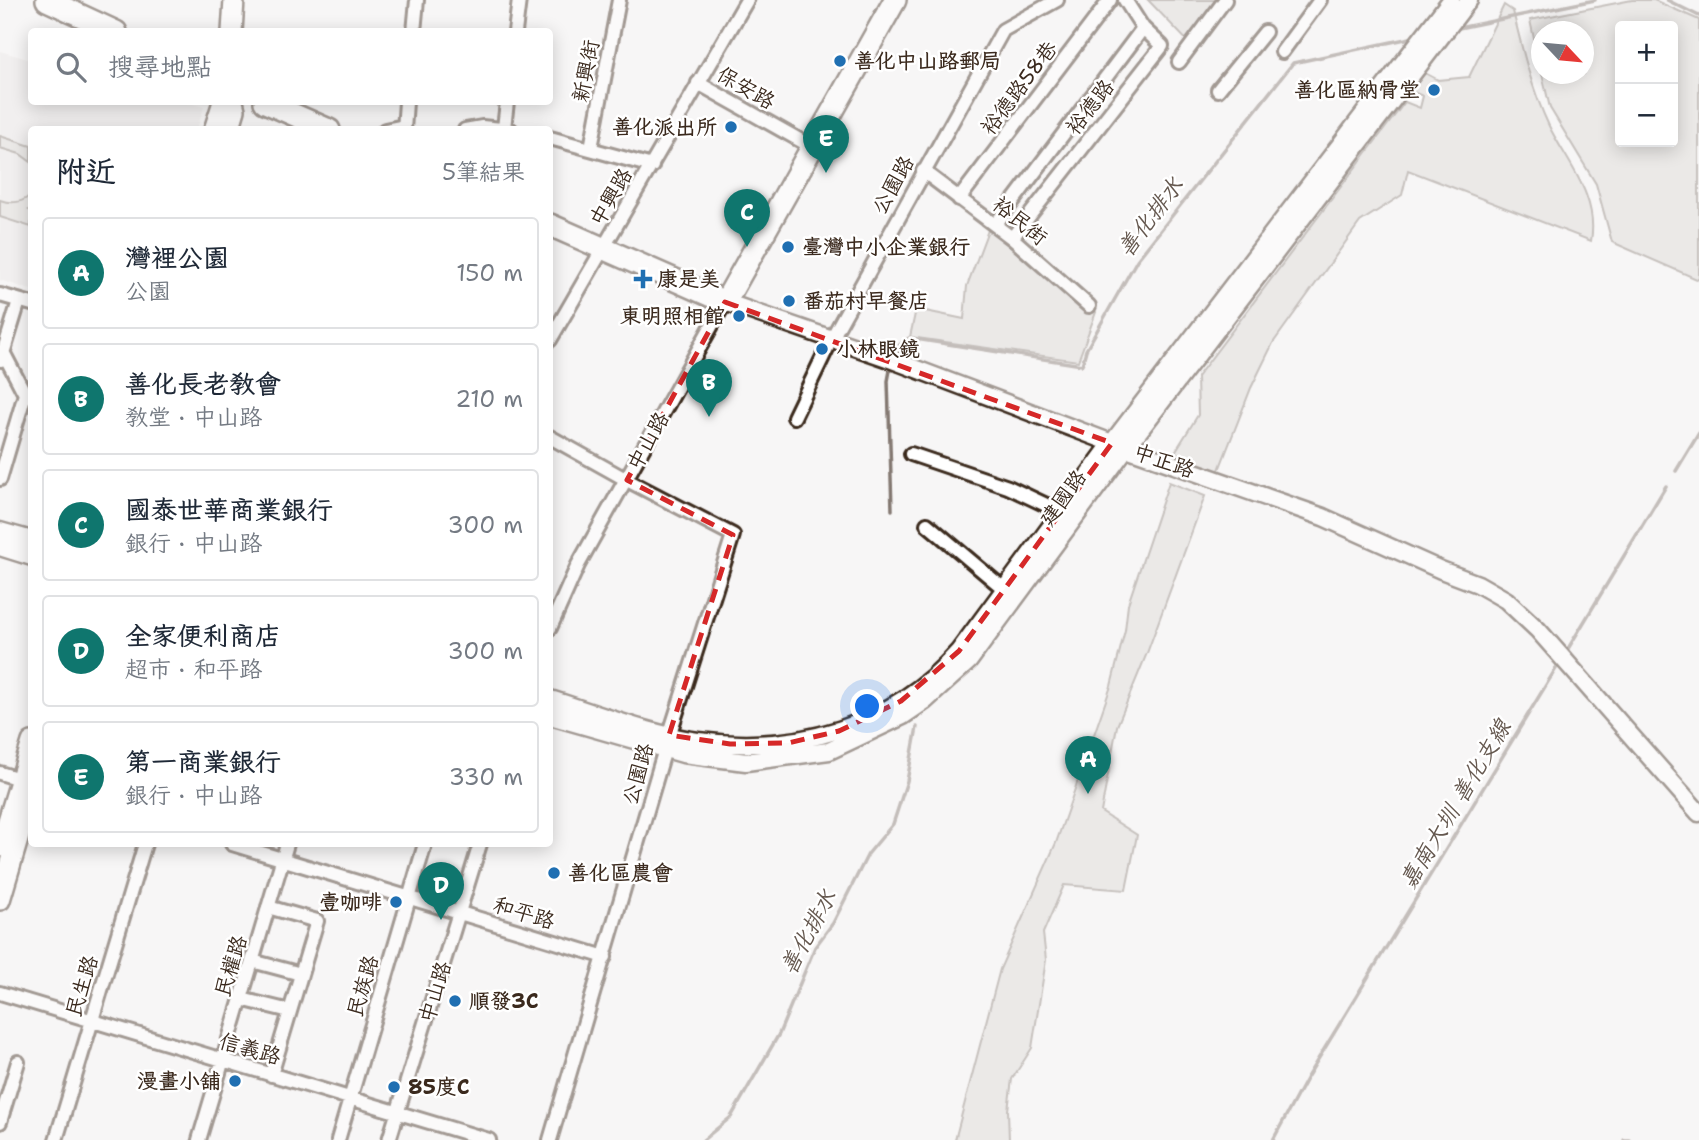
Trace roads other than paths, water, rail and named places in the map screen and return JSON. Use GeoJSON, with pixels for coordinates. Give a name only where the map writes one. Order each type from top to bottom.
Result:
{"type":"FeatureCollection","features":[{"type":"Feature","properties":{"kind":"main road"},"geometry":{"type":"LineString","coordinates":[[47,0],[107,28]]}},
{"type":"Feature","properties":{"kind":"main road"},"geometry":{"type":"LineString","coordinates":[[232,28],[234,0]]}},
{"type":"Feature","properties":{"kind":"main road","name":"中山路"},"geometry":{"type":"LineString","coordinates":[[725,302],[892,1]]}},
{"type":"Feature","properties":{"kind":"main road"},"geometry":{"type":"LineString","coordinates":[[215,126],[222,105]]}},
{"type":"Feature","properties":{"kind":"main road"},"geometry":{"type":"LineString","coordinates":[[230,126],[234,105]]}},
{"type":"Feature","properties":{"kind":"main road"},"geometry":{"type":"LineString","coordinates":[[272,105],[321,126]]}},
{"type":"Feature","properties":{"kind":"main road","name":"中正路"},"geometry":{"type":"LineString","coordinates":[[553,226],[725,302]]}},
{"type":"Feature","properties":{"kind":"main road"},"geometry":{"type":"LineString","coordinates":[[0,848],[28,785]]}},
{"type":"Feature","properties":{"kind":"main road"},"geometry":{"type":"LineString","coordinates":[[0,900],[28,785]]}},
{"type":"Feature","properties":{"kind":"street"},"geometry":{"type":"LineString","coordinates":[[414,28],[417,0]]}},
{"type":"Feature","properties":{"kind":"street"},"geometry":{"type":"LineString","coordinates":[[516,28],[519,0]]}},
{"type":"Feature","properties":{"kind":"street","name":"新興街"},"geometry":{"type":"LineString","coordinates":[[591,148],[619,0]]}},
{"type":"Feature","properties":{"kind":"street","name":"中興路"},"geometry":{"type":"LineString","coordinates":[[553,335],[747,0]]}},
{"type":"Feature","properties":{"kind":"street","name":"公園路"},"geometry":{"type":"LineString","coordinates":[[794,417],[832,338],[1003,30],[1057,0]]}},
{"type":"Feature","properties":{"kind":"street","name":"裕德路58巷"},"geometry":{"type":"LineString","coordinates":[[960,199],[1110,0]]}},
{"type":"Feature","properties":{"kind":"street","name":"裕德路"},"geometry":{"type":"LineString","coordinates":[[1012,238],[1162,46],[1143,28],[1125,0]]}},
{"type":"Feature","properties":{"kind":"street"},"geometry":{"type":"LineString","coordinates":[[1179,62],[1225,0]]}},
{"type":"Feature","properties":{"kind":"street"},"geometry":{"type":"LineString","coordinates":[[1282,52],[1320,0]]}},
{"type":"Feature","properties":{"kind":"street","name":"建國路"},"geometry":{"type":"LineString","coordinates":[[917,702],[926,683],[959,650],[1061,512],[1119,445],[1434,35],[1451,0]]}},
{"type":"Feature","properties":{"kind":"street","name":"建國路"},"geometry":{"type":"LineString","coordinates":[[553,700],[667,742],[683,754],[746,762],[829,751],[917,702],[969,661],[1119,445],[1417,45],[1450,25],[1469,0]]}},
{"type":"Feature","properties":{"kind":"street"},"geometry":{"type":"LineString","coordinates":[[995,225],[1143,28]]}},
{"type":"Feature","properties":{"kind":"street"},"geometry":{"type":"LineString","coordinates":[[1218,90],[1265,32]]}},
{"type":"Feature","properties":{"kind":"street","name":"保安路"},"geometry":{"type":"LineString","coordinates":[[698,83],[812,147]]}},
{"type":"Feature","properties":{"kind":"street"},"geometry":{"type":"LineString","coordinates":[[404,126],[407,105]]}},
{"type":"Feature","properties":{"kind":"street"},"geometry":{"type":"LineString","coordinates":[[507,105],[508,126]]}},
{"type":"Feature","properties":{"kind":"street"},"geometry":{"type":"LineString","coordinates":[[553,139],[652,166]]}},
{"type":"Feature","properties":{"kind":"street","name":"裕民街"},"geometry":{"type":"LineString","coordinates":[[923,171],[1012,238],[1089,306]]}},
{"type":"Feature","properties":{"kind":"street"},"geometry":{"type":"LineString","coordinates":[[0,295],[25,303],[2,358],[28,398],[0,479]]}},
{"type":"Feature","properties":{"kind":"street","name":"中正路"},"geometry":{"type":"LineString","coordinates":[[725,302],[832,338],[1119,445],[1323,517],[1478,584],[1506,600],[1571,665],[1699,813]]}},
{"type":"Feature","properties":{"kind":"street","name":"中山路"},"geometry":{"type":"LineString","coordinates":[[553,621],[568,584],[725,302]]}},
{"type":"Feature","properties":{"kind":"street"},"geometry":{"type":"LineString","coordinates":[[553,439],[627,480]]}},
{"type":"Feature","properties":{"kind":"street"},"geometry":{"type":"LineString","coordinates":[[911,454],[1008,486],[1061,512]]}},
{"type":"Feature","properties":{"kind":"street","name":"公園路"},"geometry":{"type":"LineString","coordinates":[[550,1140],[606,957],[667,742],[733,535],[627,480]]}},
{"type":"Feature","properties":{"kind":"street"},"geometry":{"type":"LineString","coordinates":[[928,524],[1004,589]]}},
{"type":"Feature","properties":{"kind":"street"},"geometry":{"type":"LineString","coordinates":[[0,531],[28,539]]}},
{"type":"Feature","properties":{"kind":"street"},"geometry":{"type":"LineString","coordinates":[[0,547],[28,556]]}},
{"type":"Feature","properties":{"kind":"street","name":"建國路"},"geometry":{"type":"LineString","coordinates":[[553,717],[667,742]]}},
{"type":"Feature","properties":{"kind":"street"},"geometry":{"type":"LineString","coordinates":[[0,773],[28,785]]}},
{"type":"Feature","properties":{"kind":"street","name":"民生路"},"geometry":{"type":"LineString","coordinates":[[56,1140],[144,847]]}},
{"type":"Feature","properties":{"kind":"street","name":"和平路"},"geometry":{"type":"LineString","coordinates":[[242,847],[606,957]]}},
{"type":"Feature","properties":{"kind":"street","name":"民權路"},"geometry":{"type":"LineString","coordinates":[[199,1140],[286,847]]}},
{"type":"Feature","properties":{"kind":"street","name":"民族路"},"geometry":{"type":"LineString","coordinates":[[338,1140],[424,847]]}},
{"type":"Feature","properties":{"kind":"street","name":"中山路"},"geometry":{"type":"LineString","coordinates":[[390,1140],[479,847]]}},
{"type":"Feature","properties":{"kind":"street"},"geometry":{"type":"LineString","coordinates":[[268,907],[317,921],[271,1076]]}},
{"type":"Feature","properties":{"kind":"street"},"geometry":{"type":"LineString","coordinates":[[252,961],[300,974]]}},
{"type":"Feature","properties":{"kind":"street","name":"信義路"},"geometry":{"type":"LineString","coordinates":[[0,993],[489,1140]]}},
{"type":"Feature","properties":{"kind":"street"},"geometry":{"type":"LineString","coordinates":[[241,999],[290,1011]]}},
{"type":"Feature","properties":{"kind":"street"},"geometry":{"type":"LineString","coordinates":[[0,1122],[18,1062]]}},
{"type":"Feature","properties":{"kind":"waterway","name":"善化排水"},"geometry":{"type":"LineString","coordinates":[[1454,29],[1595,0]]}},
{"type":"Feature","properties":{"kind":"waterway","name":"善化排水"},"geometry":{"type":"LineString","coordinates":[[1667,0],[1699,16]]}},
{"type":"Feature","properties":{"kind":"waterway","name":"善化排水"},"geometry":{"type":"LineString","coordinates":[[893,354],[893,350],[909,338],[1082,365],[1086,350],[1137,260],[1293,63],[1415,37]]}},
{"type":"Feature","properties":{"kind":"waterway","name":"善化排水"},"geometry":{"type":"LineString","coordinates":[[891,365],[888,381],[892,510]]}},
{"type":"Feature","properties":{"kind":"waterway","name":"嘉南大圳 善化支線"},"geometry":{"type":"LineString","coordinates":[[1676,471],[1699,433]]}},
{"type":"Feature","properties":{"kind":"waterway","name":"嘉南大圳 善化支線"},"geometry":{"type":"LineString","coordinates":[[1566,652],[1666,486]]}},
{"type":"Feature","properties":{"kind":"waterway","name":"嘉南大圳 善化支線"},"geometry":{"type":"LineString","coordinates":[[1273,1140],[1306,1079],[1560,662]]}},
{"type":"Feature","properties":{"kind":"waterway","name":"善化排水"},"geometry":{"type":"LineString","coordinates":[[703,1140],[731,1117],[779,1034],[815,947],[833,923],[868,854],[893,824],[907,781],[917,727]]}},
{"type":"Feature","properties":{"kind":"waterway"},"geometry":{"type":"LineString","coordinates":[[1624,1140],[1629,1140]]}},
{"type":"Feature","properties":{"kind":"place","name":"善化中山路郵局"},"geometry":{"type":"Point","coordinates":[840,61]}},
{"type":"Feature","properties":{"kind":"place","name":"善化區納骨堂"},"geometry":{"type":"Point","coordinates":[1434,90]}},
{"type":"Feature","properties":{"kind":"place","name":"善化派出所"},"geometry":{"type":"Point","coordinates":[731,127]}},
{"type":"Feature","properties":{"kind":"place","name":"第一商業銀行"},"geometry":{"type":"Point","coordinates":[826,173]}},
{"type":"Feature","properties":{"kind":"place","name":"國泰世華商業銀行"},"geometry":{"type":"Point","coordinates":[747,247]}},
{"type":"Feature","properties":{"kind":"place","name":"臺灣中小企業銀行"},"geometry":{"type":"Point","coordinates":[788,247]}},
{"type":"Feature","properties":{"kind":"place","name":"康是美"},"geometry":{"type":"Point","coordinates":[643,279]}},
{"type":"Feature","properties":{"kind":"place","name":"番茄村早餐店"},"geometry":{"type":"Point","coordinates":[789,301]}},
{"type":"Feature","properties":{"kind":"place","name":"東明照相館"},"geometry":{"type":"Point","coordinates":[739,316]}},
{"type":"Feature","properties":{"kind":"place","name":"小林眼鏡"},"geometry":{"type":"Point","coordinates":[822,349]}},
{"type":"Feature","properties":{"kind":"place","name":"善化長老教會"},"geometry":{"type":"Point","coordinates":[709,417]}},
{"type":"Feature","properties":{"kind":"place","name":"灣裡公園"},"geometry":{"type":"Point","coordinates":[1088,794]}},
{"type":"Feature","properties":{"kind":"place","name":"善化區農會"},"geometry":{"type":"Point","coordinates":[554,873]}},
{"type":"Feature","properties":{"kind":"place","name":"壹咖啡"},"geometry":{"type":"Point","coordinates":[396,902]}},
{"type":"Feature","properties":{"kind":"place","name":"全家便利商店"},"geometry":{"type":"Point","coordinates":[441,920]}},
{"type":"Feature","properties":{"kind":"place","name":"順發3C"},"geometry":{"type":"Point","coordinates":[455,1001]}},
{"type":"Feature","properties":{"kind":"place","name":"漫畫小舖"},"geometry":{"type":"Point","coordinates":[235,1081]}},
{"type":"Feature","properties":{"kind":"place","name":"85度C"},"geometry":{"type":"Point","coordinates":[394,1087]}}]}
